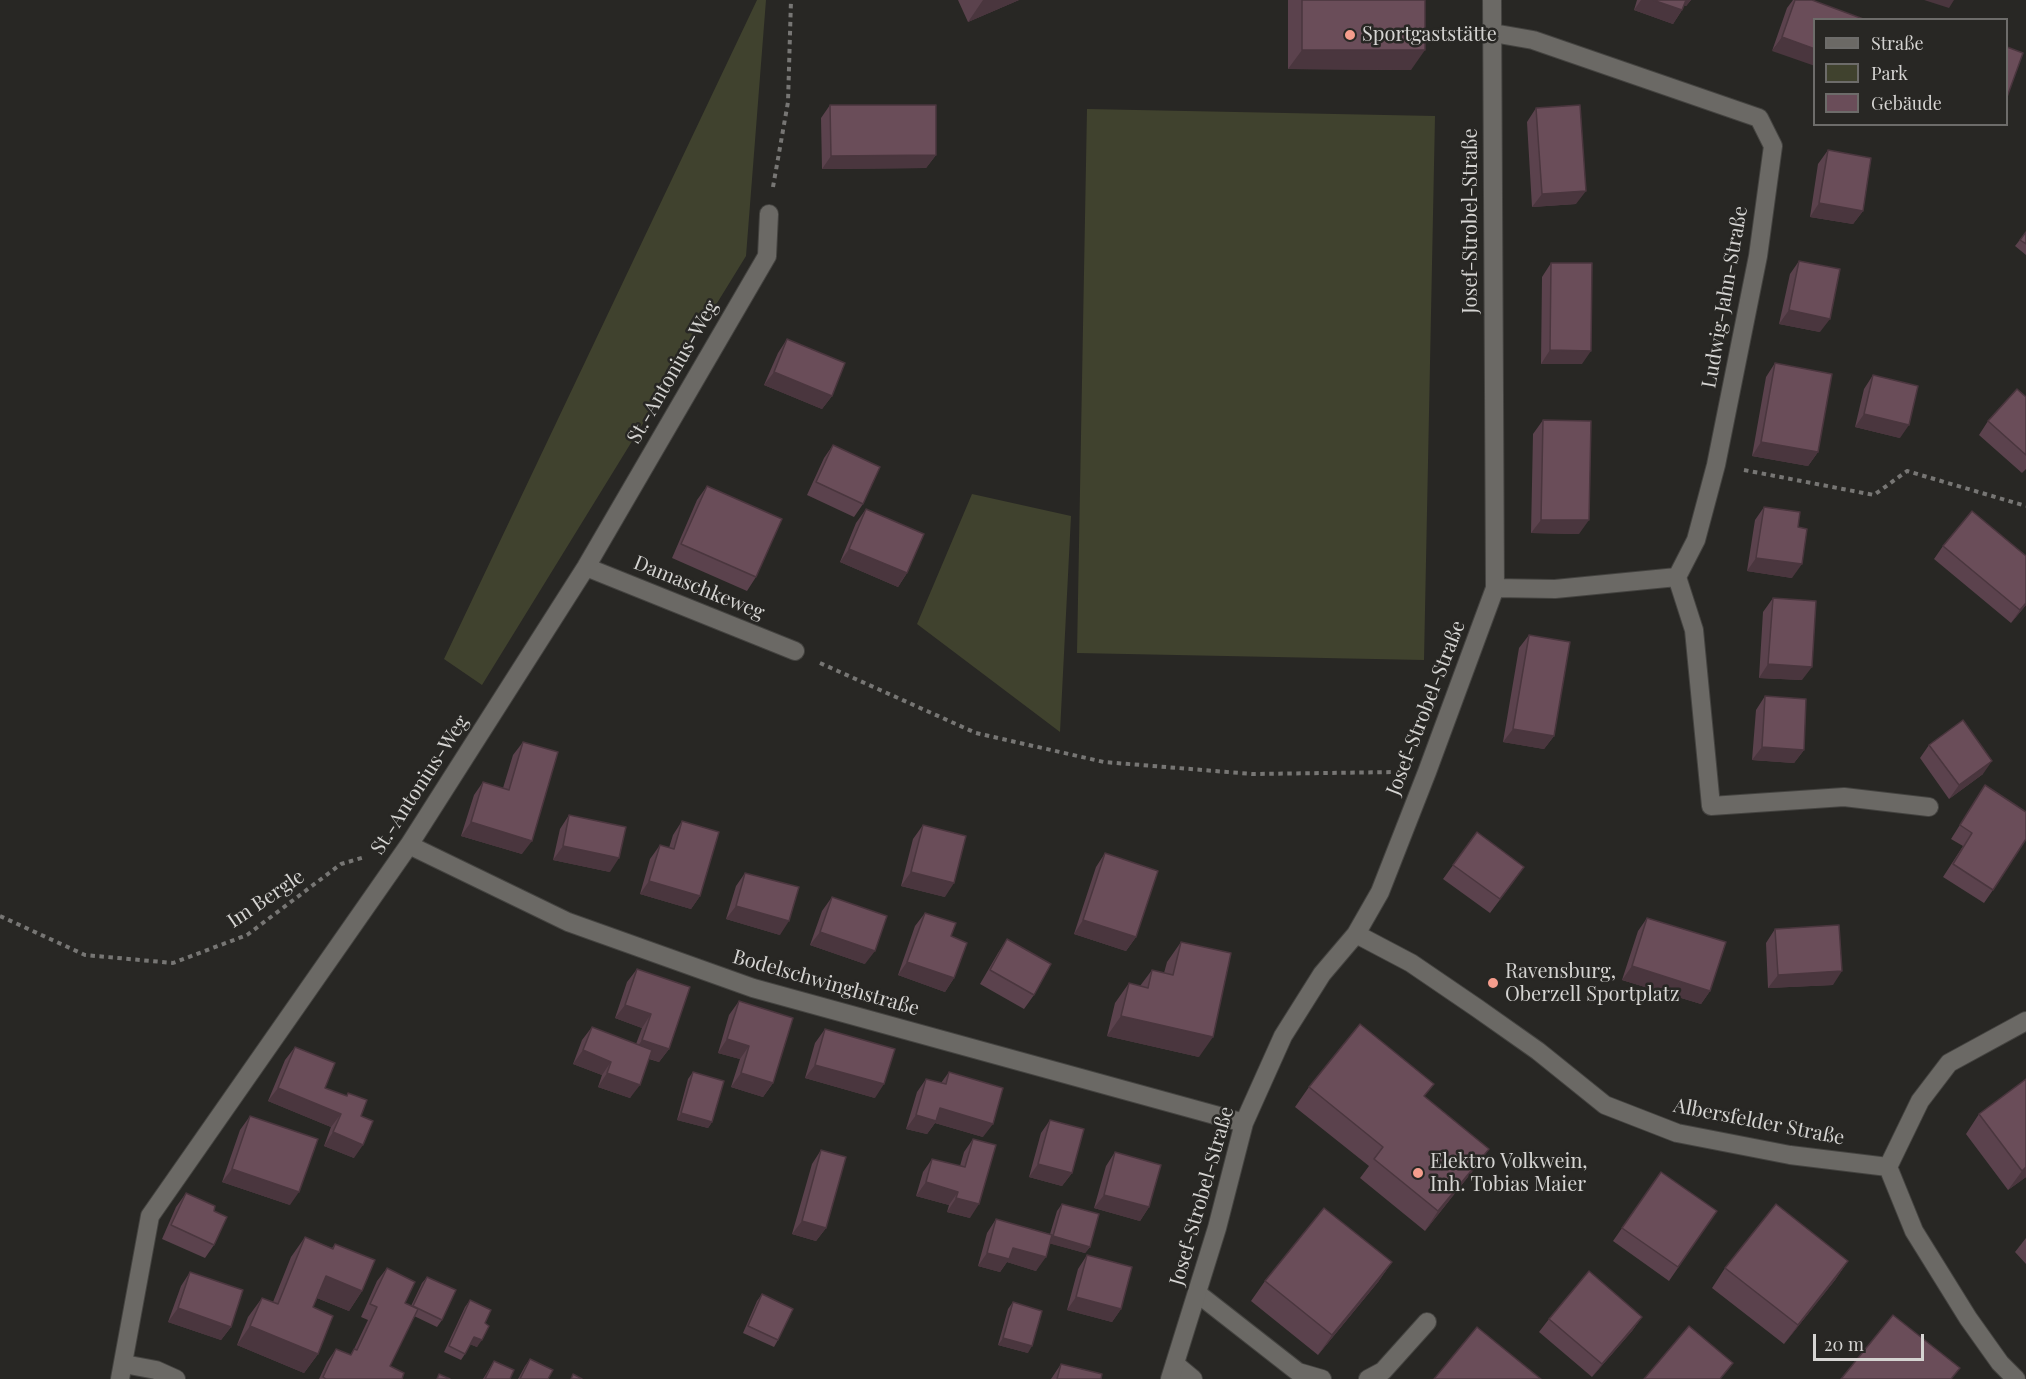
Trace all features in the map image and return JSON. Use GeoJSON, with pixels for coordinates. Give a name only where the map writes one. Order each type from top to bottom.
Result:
{"type":"FeatureCollection","features":[{"type":"Feature","properties":{"kind":"street","name":"Josef-Strobel-Straße"},"geometry":{"type":"LineString","coordinates":[[1173,1371],[1217,1228],[1244,1123],[1282,1036],[1322,974],[1356,934],[1380,892],[1495,588],[1492,0]]}},
{"type":"Feature","properties":{"kind":"street","name":"Ludwig-Jahn-Straße"},"geometry":{"type":"LineString","coordinates":[[1493,33],[1533,40],[1759,118],[1773,146],[1758,256],[1716,465],[1696,540],[1677,577]]}},
{"type":"Feature","properties":{"kind":"street","name":"St.-Antonius-Weg"},"geometry":{"type":"LineString","coordinates":[[122,1371],[150,1216],[409,845],[586,567],[767,255],[769,214]]}},
{"type":"Feature","properties":{"kind":"street","name":"Damaschkeweg"},"geometry":{"type":"LineString","coordinates":[[586,567],[795,651]]}},
{"type":"Feature","properties":{"kind":"street"},"geometry":{"type":"LineString","coordinates":[[1495,588],[1555,589],[1677,577],[1694,630],[1711,806],[1844,797],[1929,807]]}},
{"type":"Feature","properties":{"kind":"street","name":"Bodelschwinghstraße"},"geometry":{"type":"LineString","coordinates":[[409,845],[568,922],[753,988],[1244,1123]]}},
{"type":"Feature","properties":{"kind":"street","name":"Albersfelder Straße"},"geometry":{"type":"LineString","coordinates":[[1356,934],[1412,963],[1538,1051],[1605,1105],[1677,1133],[1790,1155],[1888,1167]]}},
{"type":"Feature","properties":{"kind":"street"},"geometry":{"type":"LineString","coordinates":[[2016,1379],[2000,1363],[1968,1318],[1914,1231],[1888,1167],[1920,1101],[1949,1063],[2026,1021]]}},
{"type":"Feature","properties":{"kind":"street"},"geometry":{"type":"LineString","coordinates":[[1197,1293],[1298,1372],[1322,1379]]}},
{"type":"Feature","properties":{"kind":"street"},"geometry":{"type":"LineString","coordinates":[[1368,1379],[1383,1371],[1427,1322]]}},
{"type":"Feature","properties":{"kind":"street"},"geometry":{"type":"LineString","coordinates":[[122,1371],[156,1370],[176,1379]]}},
{"type":"Feature","properties":{"kind":"street"},"geometry":{"type":"LineString","coordinates":[[1173,1371],[1193,1379]]}},
{"type":"Feature","properties":{"kind":"path"},"geometry":{"type":"LineString","coordinates":[[769,214],[788,102],[791,0]]}},
{"type":"Feature","properties":{"kind":"path"},"geometry":{"type":"LineString","coordinates":[[1716,465],[1874,495],[1907,471],[2026,506]]}},
{"type":"Feature","properties":{"kind":"path"},"geometry":{"type":"LineString","coordinates":[[795,651],[976,733],[1104,762],[1252,774],[1427,772]]}},
{"type":"Feature","properties":{"kind":"path","name":"Im Bergle"},"geometry":{"type":"LineString","coordinates":[[0,916],[85,954],[173,963],[247,935],[341,864],[409,845]]}},
{"type":"Feature","properties":{"kind":"green space"},"geometry":{"type":"Polygon","coordinates":[[[757,0],[766,0],[746,256],[482,685],[444,659],[757,0]]]}},
{"type":"Feature","properties":{"kind":"green space"},"geometry":{"type":"Polygon","coordinates":[[[1087,109],[1435,116],[1424,660],[1077,653],[1087,109]]]}},
{"type":"Feature","properties":{"kind":"green space"},"geometry":{"type":"Polygon","coordinates":[[[972,494],[1071,516],[1060,732],[917,624],[972,494]]]}},
{"type":"Feature","properties":{"kind":"building","name":"Sportgaststätte"},"geometry":{"type":"Polygon","coordinates":[[[1302,0],[1425,0],[1425,50],[1302,50],[1302,0]]]}},
{"type":"Feature","properties":{"kind":"building"},"geometry":{"type":"Polygon","coordinates":[[[1653,0],[1686,0],[1682,10],[1653,0]]]}},
{"type":"Feature","properties":{"kind":"building"},"geometry":{"type":"Polygon","coordinates":[[[1795,0],[1812,0],[1861,18],[1813,18],[1813,48],[1782,37],[1795,0]]]}},
{"type":"Feature","properties":{"kind":"building"},"geometry":{"type":"Polygon","coordinates":[[[2008,47],[2023,53],[2008,94],[2008,47]]]}},
{"type":"Feature","properties":{"kind":"building"},"geometry":{"type":"Polygon","coordinates":[[[830,105],[936,105],[936,155],[831,156],[830,105]]]}},
{"type":"Feature","properties":{"kind":"building"},"geometry":{"type":"Polygon","coordinates":[[[1580,105],[1586,191],[1542,194],[1536,108],[1580,105]]]}},
{"type":"Feature","properties":{"kind":"building"},"geometry":{"type":"Polygon","coordinates":[[[1828,150],[1871,158],[1863,211],[1819,203],[1828,150]]]}},
{"type":"Feature","properties":{"kind":"building"},"geometry":{"type":"Polygon","coordinates":[[[2026,232],[2026,244],[2020,240],[2026,232]]]}},
{"type":"Feature","properties":{"kind":"building"},"geometry":{"type":"Polygon","coordinates":[[[1799,261],[1840,269],[1830,319],[1789,310],[1799,261]]]}},
{"type":"Feature","properties":{"kind":"building"},"geometry":{"type":"Polygon","coordinates":[[[1551,263],[1592,263],[1591,351],[1550,350],[1551,263]]]}},
{"type":"Feature","properties":{"kind":"building"},"geometry":{"type":"Polygon","coordinates":[[[787,339],[845,363],[832,396],[774,372],[787,339]]]}},
{"type":"Feature","properties":{"kind":"building"},"geometry":{"type":"Polygon","coordinates":[[[1775,363],[1832,374],[1818,452],[1761,442],[1775,363]]]}},
{"type":"Feature","properties":{"kind":"building"},"geometry":{"type":"Polygon","coordinates":[[[1873,375],[1918,386],[1909,425],[1864,414],[1873,375]]]}},
{"type":"Feature","properties":{"kind":"building"},"geometry":{"type":"Polygon","coordinates":[[[2017,389],[2026,397],[2026,455],[1988,421],[2017,389]]]}},
{"type":"Feature","properties":{"kind":"building"},"geometry":{"type":"Polygon","coordinates":[[[1543,420],[1591,421],[1589,520],[1541,520],[1543,420]]]}},
{"type":"Feature","properties":{"kind":"building"},"geometry":{"type":"Polygon","coordinates":[[[833,445],[880,467],[863,504],[816,482],[833,445]]]}},
{"type":"Feature","properties":{"kind":"building"},"geometry":{"type":"Polygon","coordinates":[[[707,486],[782,519],[756,577],[681,544],[707,486]]]}},
{"type":"Feature","properties":{"kind":"building"},"geometry":{"type":"Polygon","coordinates":[[[1764,507],[1800,512],[1798,527],[1807,529],[1802,564],[1756,558],[1764,507]]]}},
{"type":"Feature","properties":{"kind":"building"},"geometry":{"type":"Polygon","coordinates":[[[866,509],[924,534],[907,573],[849,549],[866,509]]]}},
{"type":"Feature","properties":{"kind":"building"},"geometry":{"type":"Polygon","coordinates":[[[1972,511],[2026,556],[2026,603],[2020,610],[1943,546],[1972,511]]]}},
{"type":"Feature","properties":{"kind":"building"},"geometry":{"type":"Polygon","coordinates":[[[1773,598],[1816,601],[1812,667],[1768,664],[1773,598]]]}},
{"type":"Feature","properties":{"kind":"building"},"geometry":{"type":"Polygon","coordinates":[[[1529,635],[1570,642],[1554,736],[1513,729],[1529,635]]]}},
{"type":"Feature","properties":{"kind":"building"},"geometry":{"type":"Polygon","coordinates":[[[1765,696],[1806,699],[1804,750],[1762,747],[1765,696]]]}},
{"type":"Feature","properties":{"kind":"building"},"geometry":{"type":"Polygon","coordinates":[[[1963,720],[1992,761],[1959,785],[1929,745],[1963,720]]]}},
{"type":"Feature","properties":{"kind":"building"},"geometry":{"type":"Polygon","coordinates":[[[523,742],[558,752],[532,841],[471,822],[483,782],[509,790],[523,742]]]}},
{"type":"Feature","properties":{"kind":"building"},"geometry":{"type":"Polygon","coordinates":[[[1985,785],[2026,812],[2026,839],[1993,890],[1953,864],[1972,833],[1960,825],[1985,785]]]}},
{"type":"Feature","properties":{"kind":"building"},"geometry":{"type":"Polygon","coordinates":[[[569,815],[626,827],[619,858],[563,846],[569,815]]]}},
{"type":"Feature","properties":{"kind":"building"},"geometry":{"type":"Polygon","coordinates":[[[682,821],[719,832],[700,896],[649,881],[660,845],[674,849],[682,821]]]}},
{"type":"Feature","properties":{"kind":"building"},"geometry":{"type":"Polygon","coordinates":[[[923,825],[966,836],[954,883],[911,872],[923,825]]]}},
{"type":"Feature","properties":{"kind":"building"},"geometry":{"type":"Polygon","coordinates":[[[1477,832],[1524,867],[1500,899],[1453,865],[1477,832]]]}},
{"type":"Feature","properties":{"kind":"building"},"geometry":{"type":"Polygon","coordinates":[[[1105,853],[1158,871],[1136,937],[1083,920],[1105,853]]]}},
{"type":"Feature","properties":{"kind":"building"},"geometry":{"type":"Polygon","coordinates":[[[745,873],[799,887],[789,921],[736,906],[745,873]]]}},
{"type":"Feature","properties":{"kind":"building"},"geometry":{"type":"Polygon","coordinates":[[[832,897],[887,916],[875,951],[820,932],[832,897]]]}},
{"type":"Feature","properties":{"kind":"building"},"geometry":{"type":"Polygon","coordinates":[[[925,913],[956,923],[951,936],[967,943],[954,978],[907,962],[925,913]]]}},
{"type":"Feature","properties":{"kind":"building"},"geometry":{"type":"Polygon","coordinates":[[[1647,918],[1726,942],[1710,991],[1632,966],[1647,918]]]}},
{"type":"Feature","properties":{"kind":"building"},"geometry":{"type":"Polygon","coordinates":[[[1839,925],[1842,971],[1778,975],[1775,929],[1839,925]]]}},
{"type":"Feature","properties":{"kind":"building"},"geometry":{"type":"Polygon","coordinates":[[[1007,939],[1051,964],[1034,995],[990,970],[1007,939]]]}},
{"type":"Feature","properties":{"kind":"building"},"geometry":{"type":"Polygon","coordinates":[[[1181,942],[1231,953],[1213,1037],[1121,1016],[1129,983],[1148,988],[1152,970],[1173,975],[1181,942]]]}},
{"type":"Feature","properties":{"kind":"building"},"geometry":{"type":"Polygon","coordinates":[[[637,969],[690,987],[669,1049],[642,1040],[651,1014],[625,1005],[637,969]]]}},
{"type":"Feature","properties":{"kind":"building"},"geometry":{"type":"Polygon","coordinates":[[[739,1001],[793,1018],[773,1083],[741,1073],[749,1046],[727,1039],[739,1001]]]}},
{"type":"Feature","properties":{"kind":"building"},"geometry":{"type":"Polygon","coordinates":[[[1360,1024],[1434,1084],[1424,1096],[1489,1149],[1438,1211],[1374,1159],[1383,1147],[1309,1087],[1360,1024]]]}},
{"type":"Feature","properties":{"kind":"building"},"geometry":{"type":"Polygon","coordinates":[[[592,1027],[652,1050],[640,1085],[607,1073],[611,1062],[583,1050],[592,1027]]]}},
{"type":"Feature","properties":{"kind":"building"},"geometry":{"type":"Polygon","coordinates":[[[825,1029],[895,1049],[884,1084],[815,1065],[825,1029]]]}},
{"type":"Feature","properties":{"kind":"building"},"geometry":{"type":"Polygon","coordinates":[[[295,1047],[335,1063],[325,1088],[367,1100],[361,1116],[373,1121],[363,1145],[333,1132],[341,1114],[278,1088],[295,1047]]]}},
{"type":"Feature","properties":{"kind":"building"},"geometry":{"type":"Polygon","coordinates":[[[693,1072],[724,1081],[712,1122],[681,1113],[693,1072]]]}},
{"type":"Feature","properties":{"kind":"building"},"geometry":{"type":"Polygon","coordinates":[[[949,1072],[1003,1088],[993,1124],[940,1108],[936,1121],[916,1115],[926,1079],[946,1084],[949,1072]]]}},
{"type":"Feature","properties":{"kind":"building"},"geometry":{"type":"Polygon","coordinates":[[[2026,1079],[2026,1167],[2022,1171],[1979,1114],[2026,1079]]]}},
{"type":"Feature","properties":{"kind":"building"},"geometry":{"type":"Polygon","coordinates":[[[250,1116],[318,1139],[299,1192],[232,1169],[250,1116]]]}},
{"type":"Feature","properties":{"kind":"building"},"geometry":{"type":"Polygon","coordinates":[[[1050,1120],[1084,1129],[1072,1173],[1038,1164],[1050,1120]]]}},
{"type":"Feature","properties":{"kind":"building"},"geometry":{"type":"Polygon","coordinates":[[[973,1139],[996,1145],[979,1204],[956,1198],[958,1192],[926,1182],[932,1159],[965,1167],[973,1139]]]}},
{"type":"Feature","properties":{"kind":"building"},"geometry":{"type":"Polygon","coordinates":[[[821,1150],[846,1157],[826,1228],[802,1221],[821,1150]]]}},
{"type":"Feature","properties":{"kind":"building"},"geometry":{"type":"Polygon","coordinates":[[[1115,1152],[1161,1165],[1149,1207],[1104,1195],[1115,1152]]]}},
{"type":"Feature","properties":{"kind":"building"},"geometry":{"type":"Polygon","coordinates":[[[1661,1172],[1717,1211],[1678,1267],[1622,1228],[1661,1172]]]}},
{"type":"Feature","properties":{"kind":"building"},"geometry":{"type":"Polygon","coordinates":[[[186,1193],[215,1206],[214,1211],[227,1217],[214,1245],[171,1225],[186,1193]]]}},
{"type":"Feature","properties":{"kind":"building"},"geometry":{"type":"Polygon","coordinates":[[[1062,1204],[1099,1214],[1090,1247],[1053,1236],[1062,1204]]]}},
{"type":"Feature","properties":{"kind":"building"},"geometry":{"type":"Polygon","coordinates":[[[1776,1204],[1848,1261],[1798,1325],[1725,1268],[1776,1204]]]}},
{"type":"Feature","properties":{"kind":"building"},"geometry":{"type":"Polygon","coordinates":[[[1324,1208],[1392,1262],[1332,1335],[1265,1281],[1324,1208]]]}},
{"type":"Feature","properties":{"kind":"building"},"geometry":{"type":"Polygon","coordinates":[[[996,1219],[1052,1235],[1046,1257],[1013,1248],[1009,1259],[987,1253],[996,1219]]]}},
{"type":"Feature","properties":{"kind":"building"},"geometry":{"type":"Polygon","coordinates":[[[305,1237],[333,1249],[335,1244],[375,1260],[362,1291],[326,1276],[313,1307],[333,1316],[318,1354],[250,1326],[262,1298],[278,1304],[305,1237]]]}},
{"type":"Feature","properties":{"kind":"building"},"geometry":{"type":"Polygon","coordinates":[[[1087,1255],[1132,1267],[1121,1309],[1076,1297],[1087,1255]]]}},
{"type":"Feature","properties":{"kind":"building"},"geometry":{"type":"Polygon","coordinates":[[[387,1268],[415,1282],[405,1303],[418,1309],[390,1366],[404,1373],[402,1379],[326,1379],[323,1377],[336,1349],[351,1355],[354,1349],[357,1350],[377,1307],[370,1304],[387,1268]]]}},
{"type":"Feature","properties":{"kind":"building"},"geometry":{"type":"Polygon","coordinates":[[[1589,1271],[1642,1317],[1602,1364],[1549,1319],[1589,1271]]]}},
{"type":"Feature","properties":{"kind":"building"},"geometry":{"type":"Polygon","coordinates":[[[190,1272],[243,1290],[231,1327],[178,1308],[190,1272]]]}},
{"type":"Feature","properties":{"kind":"building"},"geometry":{"type":"Polygon","coordinates":[[[427,1277],[456,1290],[442,1320],[413,1306],[427,1277]]]}},
{"type":"Feature","properties":{"kind":"building"},"geometry":{"type":"Polygon","coordinates":[[[762,1294],[793,1309],[778,1340],[748,1326],[762,1294]]]}},
{"type":"Feature","properties":{"kind":"building"},"geometry":{"type":"Polygon","coordinates":[[[470,1300],[491,1310],[485,1323],[489,1326],[482,1340],[474,1337],[465,1354],[449,1346],[470,1300]]]}},
{"type":"Feature","properties":{"kind":"building"},"geometry":{"type":"Polygon","coordinates":[[[1013,1302],[1042,1311],[1032,1346],[1003,1338],[1013,1302]]]}},
{"type":"Feature","properties":{"kind":"building"},"geometry":{"type":"Polygon","coordinates":[[[1893,1315],[1960,1368],[1951,1379],[1841,1379],[1893,1315]]]}},
{"type":"Feature","properties":{"kind":"building"},"geometry":{"type":"Polygon","coordinates":[[[1689,1326],[1733,1363],[1720,1379],[1644,1379],[1689,1326]]]}},
{"type":"Feature","properties":{"kind":"building"},"geometry":{"type":"Polygon","coordinates":[[[1477,1327],[1541,1379],[1434,1379],[1477,1327]]]}},
{"type":"Feature","properties":{"kind":"building"},"geometry":{"type":"Polygon","coordinates":[[[530,1359],[553,1370],[548,1379],[520,1379],[530,1359]]]}},
{"type":"Feature","properties":{"kind":"building"},"geometry":{"type":"Polygon","coordinates":[[[494,1361],[514,1370],[510,1379],[485,1379],[494,1361]]]}},
{"type":"Feature","properties":{"kind":"building"},"geometry":{"type":"Polygon","coordinates":[[[1061,1364],[1102,1374],[1101,1379],[1057,1379],[1061,1364]]]}},
{"type":"Feature","properties":{"kind":"building"},"geometry":{"type":"Polygon","coordinates":[[[439,1374],[450,1379],[437,1379],[439,1374]]]}},
{"type":"Feature","properties":{"kind":"building"},"geometry":{"type":"Polygon","coordinates":[[[573,1374],[582,1379],[571,1379],[573,1374]]]}},
{"type":"Feature","properties":{"kind":"place","name":"Sportgaststätte"},"geometry":{"type":"Point","coordinates":[1350,35]}},
{"type":"Feature","properties":{"kind":"place","name":"Ravensburg, Oberzell Sportplatz"},"geometry":{"type":"Point","coordinates":[1493,983]}},
{"type":"Feature","properties":{"kind":"place","name":"Elektro Volkwein, Inh. Tobias Maier"},"geometry":{"type":"Point","coordinates":[1418,1173]}}]}
